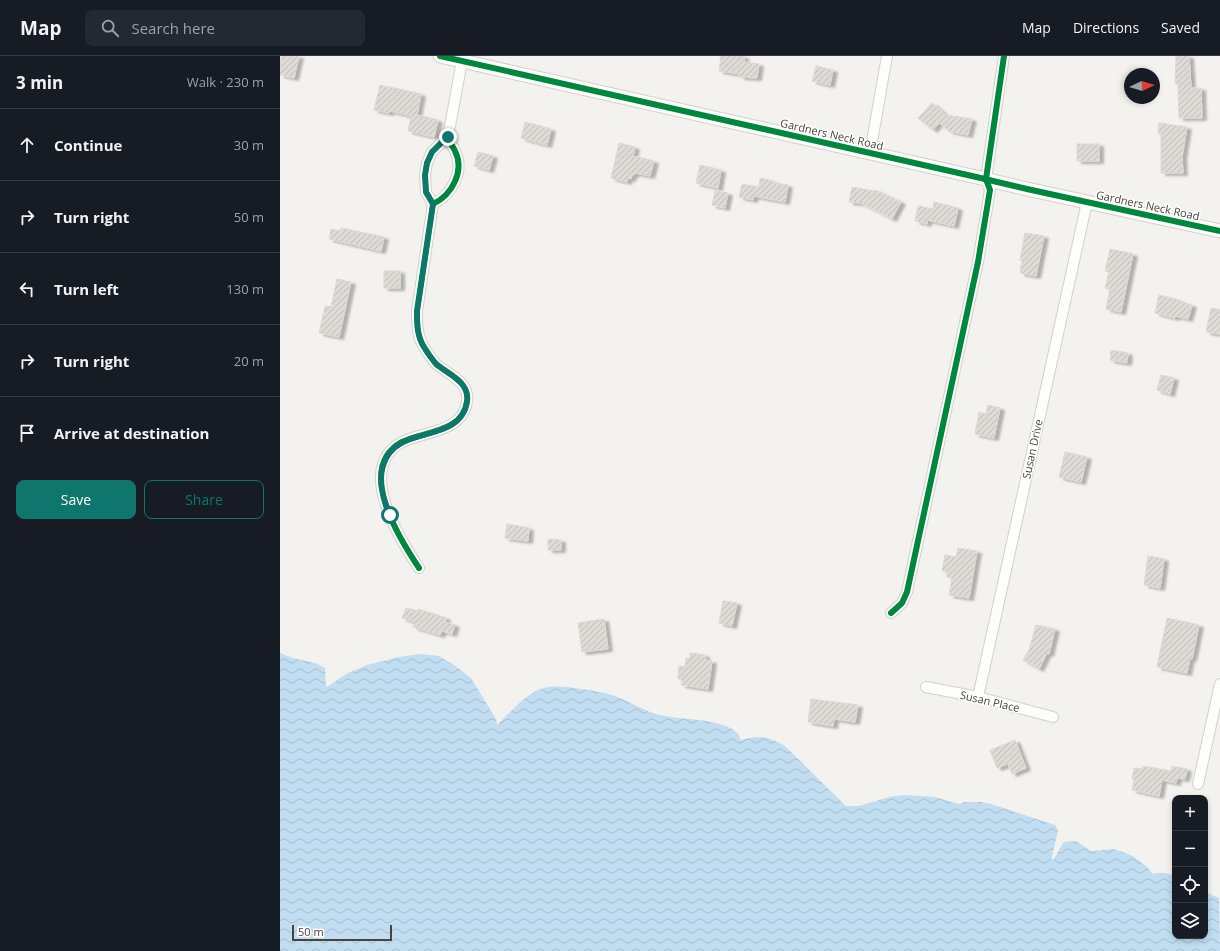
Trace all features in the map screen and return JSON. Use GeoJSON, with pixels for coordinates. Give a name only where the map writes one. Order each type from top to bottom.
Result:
{"type":"FeatureCollection","features":[{"type":"Feature","properties":{"kind":"street","name":"Gardners Neck Road"},"geometry":{"type":"LineString","coordinates":[[440,56],[1220,231]]}},
{"type":"Feature","properties":{"kind":"street"},"geometry":{"type":"LineString","coordinates":[[870,153],[887,56]]}},
{"type":"Feature","properties":{"kind":"street"},"geometry":{"type":"LineString","coordinates":[[891,613],[902,603],[907,592],[978,262],[990,190],[986,179],[1004,56]]}},
{"type":"Feature","properties":{"kind":"street"},"geometry":{"type":"LineString","coordinates":[[419,568],[403,543],[384,500],[381,483],[381,471],[386,458],[394,448],[413,438],[439,431],[450,426],[460,419],[467,402],[467,395],[462,384],[453,375],[436,363],[424,348],[417,327],[417,312],[433,204],[426,192],[425,175],[427,163],[432,152],[446,138],[462,61]]}},
{"type":"Feature","properties":{"kind":"street"},"geometry":{"type":"LineString","coordinates":[[433,204],[448,194],[456,178],[458,166],[456,151],[446,138]]}},
{"type":"Feature","properties":{"kind":"street","name":"Susan Drive"},"geometry":{"type":"LineString","coordinates":[[978,697],[1087,202]]}},
{"type":"Feature","properties":{"kind":"street"},"geometry":{"type":"LineString","coordinates":[[1198,784],[1220,684]]}},
{"type":"Feature","properties":{"kind":"street","name":"Susan Place"},"geometry":{"type":"LineString","coordinates":[[926,687],[978,697],[1054,716]]}},
{"type":"Feature","properties":{"kind":"water"},"geometry":{"type":"Polygon","coordinates":[[[280,653],[293,658],[315,663],[325,668],[327,687],[346,674],[367,665],[398,657],[421,654],[439,656],[471,678],[496,719],[497,725],[527,697],[540,689],[548,687],[562,687],[606,693],[660,715],[724,725],[734,730],[741,740],[759,737],[780,743],[786,747],[846,806],[859,806],[889,797],[904,795],[935,797],[959,804],[965,802],[981,802],[991,804],[1055,825],[1058,830],[1052,861],[1064,842],[1076,841],[1091,851],[1114,849],[1133,856],[1153,874],[1164,873],[1172,875],[1172,939],[1208,939],[1208,893],[1219,898],[1220,951],[280,951],[280,653]]]}},
{"type":"Feature","properties":{"kind":"building"},"geometry":{"type":"Polygon","coordinates":[[[281,56],[299,56],[294,78],[280,75],[281,56]]]}},
{"type":"Feature","properties":{"kind":"building"},"geometry":{"type":"Polygon","coordinates":[[[721,56],[744,56],[744,62],[759,64],[757,78],[740,77],[740,74],[719,71],[721,56]]]}},
{"type":"Feature","properties":{"kind":"building"},"geometry":{"type":"Polygon","coordinates":[[[1176,56],[1189,56],[1191,88],[1201,88],[1202,118],[1179,118],[1178,84],[1175,84],[1176,56]]]}},
{"type":"Feature","properties":{"kind":"building"},"geometry":{"type":"Polygon","coordinates":[[[816,66],[833,70],[830,85],[812,81],[816,66]]]}},
{"type":"Feature","properties":{"kind":"building"},"geometry":{"type":"Polygon","coordinates":[[[380,85],[421,94],[417,115],[438,120],[434,137],[408,131],[411,116],[390,111],[389,113],[374,110],[380,85]]]}},
{"type":"Feature","properties":{"kind":"building"},"geometry":{"type":"Polygon","coordinates":[[[932,103],[946,115],[972,119],[968,135],[949,131],[939,123],[933,130],[918,118],[932,103]]]}},
{"type":"Feature","properties":{"kind":"building"},"geometry":{"type":"Polygon","coordinates":[[[525,122],[551,129],[547,145],[521,138],[525,122]]]}},
{"type":"Feature","properties":{"kind":"building"},"geometry":{"type":"Polygon","coordinates":[[[1159,123],[1187,127],[1182,157],[1183,173],[1161,173],[1161,134],[1158,134],[1159,123]]]}},
{"type":"Feature","properties":{"kind":"building"},"geometry":{"type":"Polygon","coordinates":[[[619,143],[635,147],[633,156],[654,161],[650,176],[635,173],[632,175],[631,179],[628,178],[627,182],[611,178],[619,143]]]}},
{"type":"Feature","properties":{"kind":"building"},"geometry":{"type":"Polygon","coordinates":[[[1077,144],[1099,144],[1099,161],[1077,161],[1077,144]]]}},
{"type":"Feature","properties":{"kind":"building"},"geometry":{"type":"Polygon","coordinates":[[[478,152],[493,156],[489,170],[474,166],[478,152]]]}},
{"type":"Feature","properties":{"kind":"building"},"geometry":{"type":"Polygon","coordinates":[[[700,165],[721,170],[718,188],[696,183],[700,165]]]}},
{"type":"Feature","properties":{"kind":"building"},"geometry":{"type":"Polygon","coordinates":[[[760,178],[773,181],[773,183],[788,185],[785,202],[754,196],[753,200],[739,197],[742,184],[759,187],[760,178]]]}},
{"type":"Feature","properties":{"kind":"building"},"geometry":{"type":"Polygon","coordinates":[[[852,187],[875,190],[901,202],[892,219],[861,203],[849,202],[852,187]]]}},
{"type":"Feature","properties":{"kind":"building"},"geometry":{"type":"Polygon","coordinates":[[[715,191],[728,193],[725,208],[712,205],[715,191]]]}},
{"type":"Feature","properties":{"kind":"building"},"geometry":{"type":"Polygon","coordinates":[[[934,202],[958,208],[954,226],[927,220],[927,224],[915,221],[918,206],[933,209],[934,202]]]}},
{"type":"Feature","properties":{"kind":"building"},"geometry":{"type":"Polygon","coordinates":[[[341,228],[384,237],[381,251],[329,239],[331,229],[340,231],[341,228]]]}},
{"type":"Feature","properties":{"kind":"building"},"geometry":{"type":"Polygon","coordinates":[[[1025,233],[1044,236],[1036,276],[1020,273],[1022,261],[1020,260],[1025,233]]]}},
{"type":"Feature","properties":{"kind":"building"},"geometry":{"type":"Polygon","coordinates":[[[1110,249],[1133,254],[1121,312],[1106,309],[1110,289],[1105,288],[1109,272],[1105,271],[1110,249]]]}},
{"type":"Feature","properties":{"kind":"building"},"geometry":{"type":"Polygon","coordinates":[[[384,271],[400,271],[400,288],[384,288],[384,271]]]}},
{"type":"Feature","properties":{"kind":"building"},"geometry":{"type":"Polygon","coordinates":[[[337,279],[351,282],[339,337],[319,333],[325,306],[331,307],[337,279]]]}},
{"type":"Feature","properties":{"kind":"building"},"geometry":{"type":"Polygon","coordinates":[[[1159,295],[1192,305],[1188,319],[1175,316],[1175,318],[1155,313],[1159,295]]]}},
{"type":"Feature","properties":{"kind":"building"},"geometry":{"type":"Polygon","coordinates":[[[1211,308],[1220,310],[1220,334],[1206,332],[1211,308]]]}},
{"type":"Feature","properties":{"kind":"building"},"geometry":{"type":"Polygon","coordinates":[[[1111,350],[1128,353],[1127,363],[1110,360],[1111,350]]]}},
{"type":"Feature","properties":{"kind":"building"},"geometry":{"type":"Polygon","coordinates":[[[1161,375],[1174,378],[1170,394],[1157,390],[1161,375]]]}},
{"type":"Feature","properties":{"kind":"building"},"geometry":{"type":"Polygon","coordinates":[[[988,405],[1000,408],[994,438],[975,434],[979,412],[986,414],[988,405]]]}},
{"type":"Feature","properties":{"kind":"building"},"geometry":{"type":"Polygon","coordinates":[[[1065,452],[1087,457],[1081,482],[1059,477],[1065,452]]]}},
{"type":"Feature","properties":{"kind":"building"},"geometry":{"type":"Polygon","coordinates":[[[507,524],[529,528],[528,541],[505,538],[507,524]]]}},
{"type":"Feature","properties":{"kind":"building"},"geometry":{"type":"Polygon","coordinates":[[[548,539],[561,540],[561,550],[548,550],[548,539]]]}},
{"type":"Feature","properties":{"kind":"building"},"geometry":{"type":"Polygon","coordinates":[[[958,548],[977,551],[969,598],[949,595],[952,578],[947,577],[948,572],[942,571],[945,555],[956,557],[958,548]]]}},
{"type":"Feature","properties":{"kind":"building"},"geometry":{"type":"Polygon","coordinates":[[[1148,556],[1164,559],[1160,588],[1144,585],[1148,556]]]}},
{"type":"Feature","properties":{"kind":"building"},"geometry":{"type":"Polygon","coordinates":[[[723,601],[737,603],[732,626],[719,623],[723,601]]]}},
{"type":"Feature","properties":{"kind":"building"},"geometry":{"type":"Polygon","coordinates":[[[406,608],[418,611],[418,609],[446,618],[445,622],[455,625],[452,634],[442,631],[440,635],[413,627],[414,622],[402,618],[406,608]]]}},
{"type":"Feature","properties":{"kind":"building"},"geometry":{"type":"Polygon","coordinates":[[[1167,618],[1199,625],[1192,659],[1190,658],[1187,673],[1157,667],[1167,618]]]}},
{"type":"Feature","properties":{"kind":"building"},"geometry":{"type":"Polygon","coordinates":[[[604,619],[608,649],[582,652],[578,623],[604,619]]]}},
{"type":"Feature","properties":{"kind":"building"},"geometry":{"type":"Polygon","coordinates":[[[1036,625],[1055,629],[1049,654],[1047,653],[1039,669],[1023,660],[1029,650],[1036,625]]]}},
{"type":"Feature","properties":{"kind":"building"},"geometry":{"type":"Polygon","coordinates":[[[690,653],[705,655],[705,660],[712,661],[708,689],[681,685],[682,680],[678,679],[679,666],[685,667],[686,658],[690,658],[690,653]]]}},
{"type":"Feature","properties":{"kind":"building"},"geometry":{"type":"Polygon","coordinates":[[[811,699],[858,705],[855,722],[834,719],[833,726],[808,722],[811,699]]]}},
{"type":"Feature","properties":{"kind":"building"},"geometry":{"type":"Polygon","coordinates":[[[1015,740],[1026,768],[1012,774],[1008,764],[997,768],[990,750],[1015,740]]]}},
{"type":"Feature","properties":{"kind":"building"},"geometry":{"type":"Polygon","coordinates":[[[1143,766],[1171,771],[1172,766],[1187,769],[1185,779],[1177,778],[1176,783],[1162,780],[1159,796],[1132,790],[1134,768],[1143,769],[1143,766]]]}},
{"type":"Feature","properties":{"kind":"cycle path"},"geometry":{"type":"LineString","coordinates":[[440,56],[1027,189],[1220,231]]}},
{"type":"Feature","properties":{"kind":"cycle path"},"geometry":{"type":"LineString","coordinates":[[891,613],[902,603],[907,592],[978,262],[990,190],[986,179],[1004,56]]}},
{"type":"Feature","properties":{"kind":"cycle path"},"geometry":{"type":"LineString","coordinates":[[419,568],[401,539],[385,504],[381,485],[382,468],[388,454],[402,442],[441,429],[458,419],[464,411],[467,401],[467,394],[462,384],[436,364],[427,351],[420,339],[417,325],[417,311],[433,204],[426,192],[425,175],[427,163],[432,152],[446,138],[453,147],[458,159],[457,174],[451,189],[446,195],[433,204]]}},
{"type":"Feature","properties":{"kind":"route"},"geometry":{"type":"LineString","coordinates":[[390,515],[384,500],[381,483],[381,471],[386,458],[394,448],[402,442],[439,431],[450,426],[460,419],[467,402],[467,395],[462,384],[453,375],[436,363],[424,348],[417,327],[417,312],[433,204],[426,192],[425,175],[427,163],[432,152],[448,137]]}}]}
